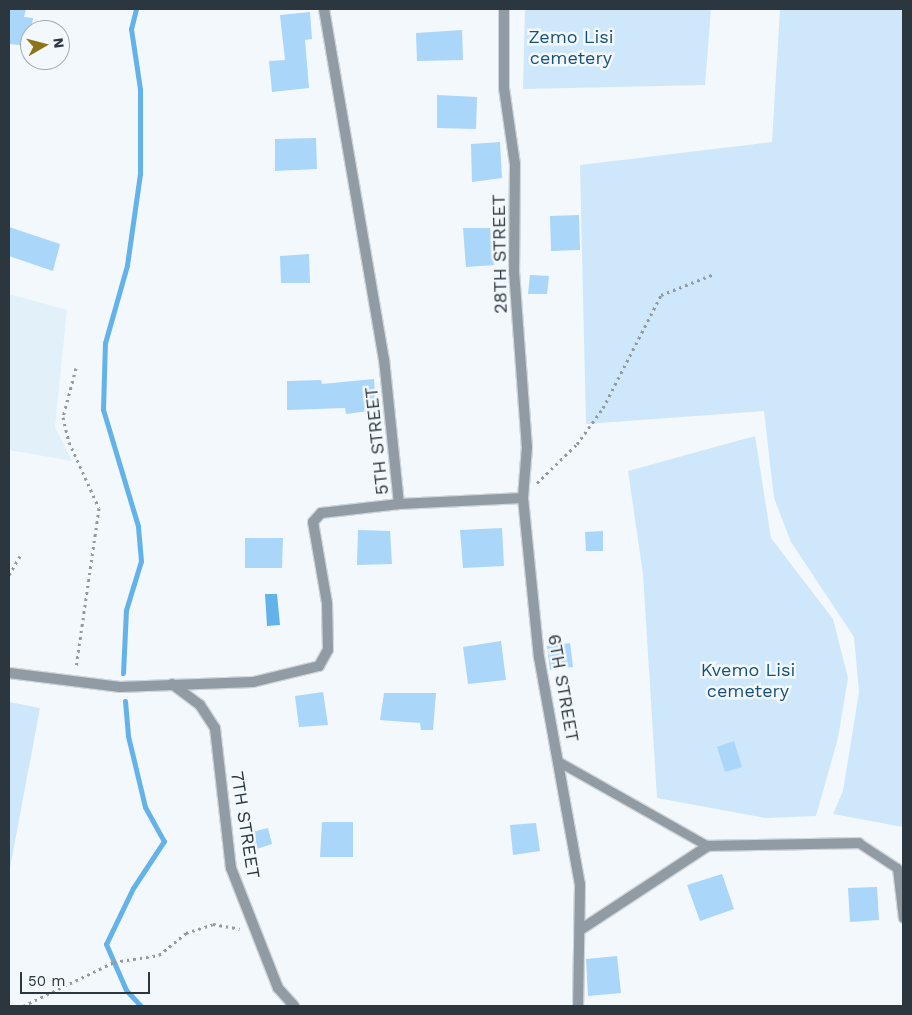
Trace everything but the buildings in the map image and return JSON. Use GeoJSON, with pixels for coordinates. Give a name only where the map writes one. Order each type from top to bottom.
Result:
{"type":"FeatureCollection","features":[{"type":"Feature","properties":{"kind":"street","name":"5TH STREET"},"geometry":{"type":"LineString","coordinates":[[9,673],[74,683],[120,687],[253,682],[319,666],[328,650],[327,603],[313,522],[320,513],[399,504],[384,360],[324,9]]}},
{"type":"Feature","properties":{"kind":"street","name":"28TH STREET"},"geometry":{"type":"LineString","coordinates":[[504,9],[504,81],[514,164],[514,271],[527,447],[523,498]]}},
{"type":"Feature","properties":{"kind":"street"},"geometry":{"type":"LineString","coordinates":[[399,504],[523,498]]}},
{"type":"Feature","properties":{"kind":"street","name":"6TH STREET"},"geometry":{"type":"LineString","coordinates":[[523,498],[539,657],[561,763],[580,884],[578,1006]]}},
{"type":"Feature","properties":{"kind":"street","name":"7TH STREET"},"geometry":{"type":"LineString","coordinates":[[172,684],[200,704],[215,728],[231,868],[253,931],[278,988],[294,1006]]}},
{"type":"Feature","properties":{"kind":"street"},"geometry":{"type":"LineString","coordinates":[[580,930],[708,846],[858,843]]}},
{"type":"Feature","properties":{"kind":"lane"},"geometry":{"type":"LineString","coordinates":[[561,763],[708,846]]}},
{"type":"Feature","properties":{"kind":"lane"},"geometry":{"type":"LineString","coordinates":[[858,843],[897,868],[903,918]]}},
{"type":"Feature","properties":{"kind":"path"},"geometry":{"type":"LineString","coordinates":[[523,498],[577,444],[603,408],[662,295],[714,274]]}},
{"type":"Feature","properties":{"kind":"path"},"geometry":{"type":"LineString","coordinates":[[74,683],[99,508],[69,442],[63,417],[76,368]]}},
{"type":"Feature","properties":{"kind":"path"},"geometry":{"type":"LineString","coordinates":[[9,575],[20,556]]}},
{"type":"Feature","properties":{"kind":"path"},"geometry":{"type":"LineString","coordinates":[[23,1006],[114,962],[159,955],[186,933],[213,924],[253,931]]}},
{"type":"Feature","properties":{"kind":"shaded area"},"geometry":{"type":"Polygon","coordinates":[[[9,294],[67,310],[55,427],[72,461],[9,450],[9,294]]]}},
{"type":"Feature","properties":{"kind":"green space","name":"Zemo Lisi cemetery"},"geometry":{"type":"Polygon","coordinates":[[[525,9],[711,9],[705,85],[523,89],[525,9]]]}},
{"type":"Feature","properties":{"kind":"green space"},"geometry":{"type":"Polygon","coordinates":[[[780,9],[903,9],[903,827],[833,814],[843,791],[859,692],[854,637],[791,542],[774,498],[764,411],[586,424],[580,165],[772,142],[780,9]]]}},
{"type":"Feature","properties":{"kind":"green space","name":"Kvemo Lisi cemetery"},"geometry":{"type":"Polygon","coordinates":[[[755,436],[771,538],[833,619],[848,678],[838,738],[816,816],[765,818],[657,798],[643,574],[628,471],[755,436]]]}},
{"type":"Feature","properties":{"kind":"green space"},"geometry":{"type":"Polygon","coordinates":[[[9,702],[40,708],[9,873],[9,702]]]}},
{"type":"Feature","properties":{"kind":"water"},"geometry":{"type":"Polygon","coordinates":[[[265,594],[277,594],[280,625],[267,626],[265,594]]]}},
{"type":"Feature","properties":{"kind":"waterway"},"geometry":{"type":"LineString","coordinates":[[123,673],[126,610],[141,561],[138,526],[103,409],[105,343],[127,265],[140,174],[140,89],[131,29],[136,9]]}},
{"type":"Feature","properties":{"kind":"waterway"},"geometry":{"type":"LineString","coordinates":[[125,701],[128,736],[145,807],[164,841],[133,888],[106,944],[126,990],[141,1006]]}}]}
